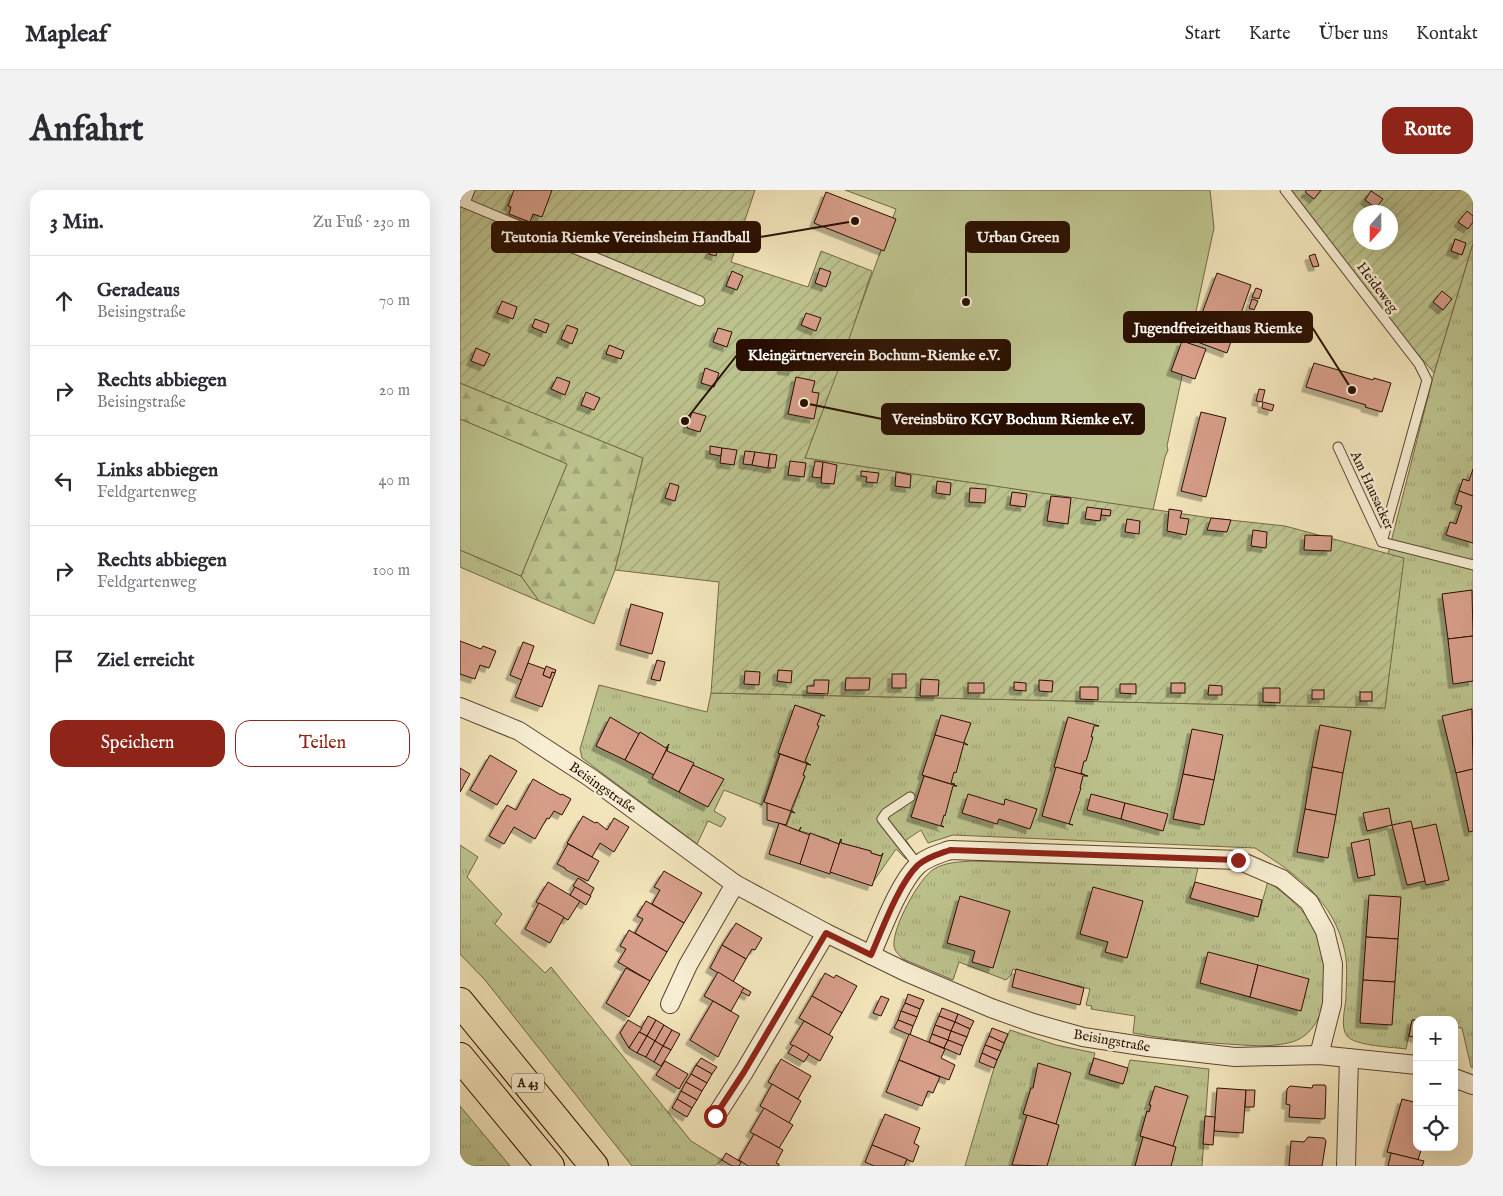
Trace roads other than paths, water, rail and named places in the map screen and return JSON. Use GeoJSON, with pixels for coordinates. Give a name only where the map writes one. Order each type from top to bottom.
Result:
{"type":"FeatureCollection","features":[{"type":"Feature","properties":{"kind":"highway","name":"A 43"},"geometry":{"type":"LineString","coordinates":[[460,1002],[594,1166]]}},
{"type":"Feature","properties":{"kind":"highway","name":"A 43"},"geometry":{"type":"LineString","coordinates":[[460,1057],[550,1166]]}},
{"type":"Feature","properties":{"kind":"street","name":"Beisingstraße"},"geometry":{"type":"LineString","coordinates":[[460,707],[520,731],[591,778],[736,884],[871,955],[991,1008],[1033,1023],[1083,1037],[1148,1047],[1235,1057],[1319,1055],[1413,1065]]}},
{"type":"Feature","properties":{"kind":"street"},"geometry":{"type":"LineString","coordinates":[[871,955],[893,904],[907,879],[918,865],[929,857],[950,850],[1238,860],[1282,879],[1309,902],[1325,931],[1333,964],[1332,1004],[1319,1055]]}},
{"type":"Feature","properties":{"kind":"street"},"geometry":{"type":"LineString","coordinates":[[670,1004],[688,965],[736,884]]}},
{"type":"Feature","properties":{"kind":"street"},"geometry":{"type":"LineString","coordinates":[[715,1116],[744,1072],[826,933]]}},
{"type":"Feature","properties":{"kind":"street"},"geometry":{"type":"LineString","coordinates":[[1346,1166],[1349,1058]]}},
{"type":"Feature","properties":{"kind":"street"},"geometry":{"type":"LineString","coordinates":[[1458,1079],[1473,1085]]}},
{"type":"Feature","properties":{"kind":"lane"},"geometry":{"type":"LineString","coordinates":[[470,190],[462,202],[700,301]]}},
{"type":"Feature","properties":{"kind":"lane","name":"Heideweg"},"geometry":{"type":"LineString","coordinates":[[1285,190],[1419,364],[1427,380],[1382,542]]}},
{"type":"Feature","properties":{"kind":"lane","name":"Am Hausacker"},"geometry":{"type":"LineString","coordinates":[[1338,446],[1369,510],[1382,542],[1473,565]]}},
{"type":"Feature","properties":{"kind":"lane"},"geometry":{"type":"LineString","coordinates":[[910,796],[882,819],[918,865]]}},
{"type":"Feature","properties":{"kind":"place","name":"Teutonia Riemke Vereinsheim Handball"},"geometry":{"type":"Point","coordinates":[855,221]}},
{"type":"Feature","properties":{"kind":"place","name":"Urban Green"},"geometry":{"type":"Point","coordinates":[966,302]}},
{"type":"Feature","properties":{"kind":"place","name":"Jugendfreizeithaus Riemke"},"geometry":{"type":"Point","coordinates":[1352,390]}},
{"type":"Feature","properties":{"kind":"place","name":"Vereinsbüro KGV Bochum Riemke e.V."},"geometry":{"type":"Point","coordinates":[804,403]}},
{"type":"Feature","properties":{"kind":"place","name":"Kleingärtnerverein Bochum-Riemke e.V."},"geometry":{"type":"Point","coordinates":[685,421]}}]}
